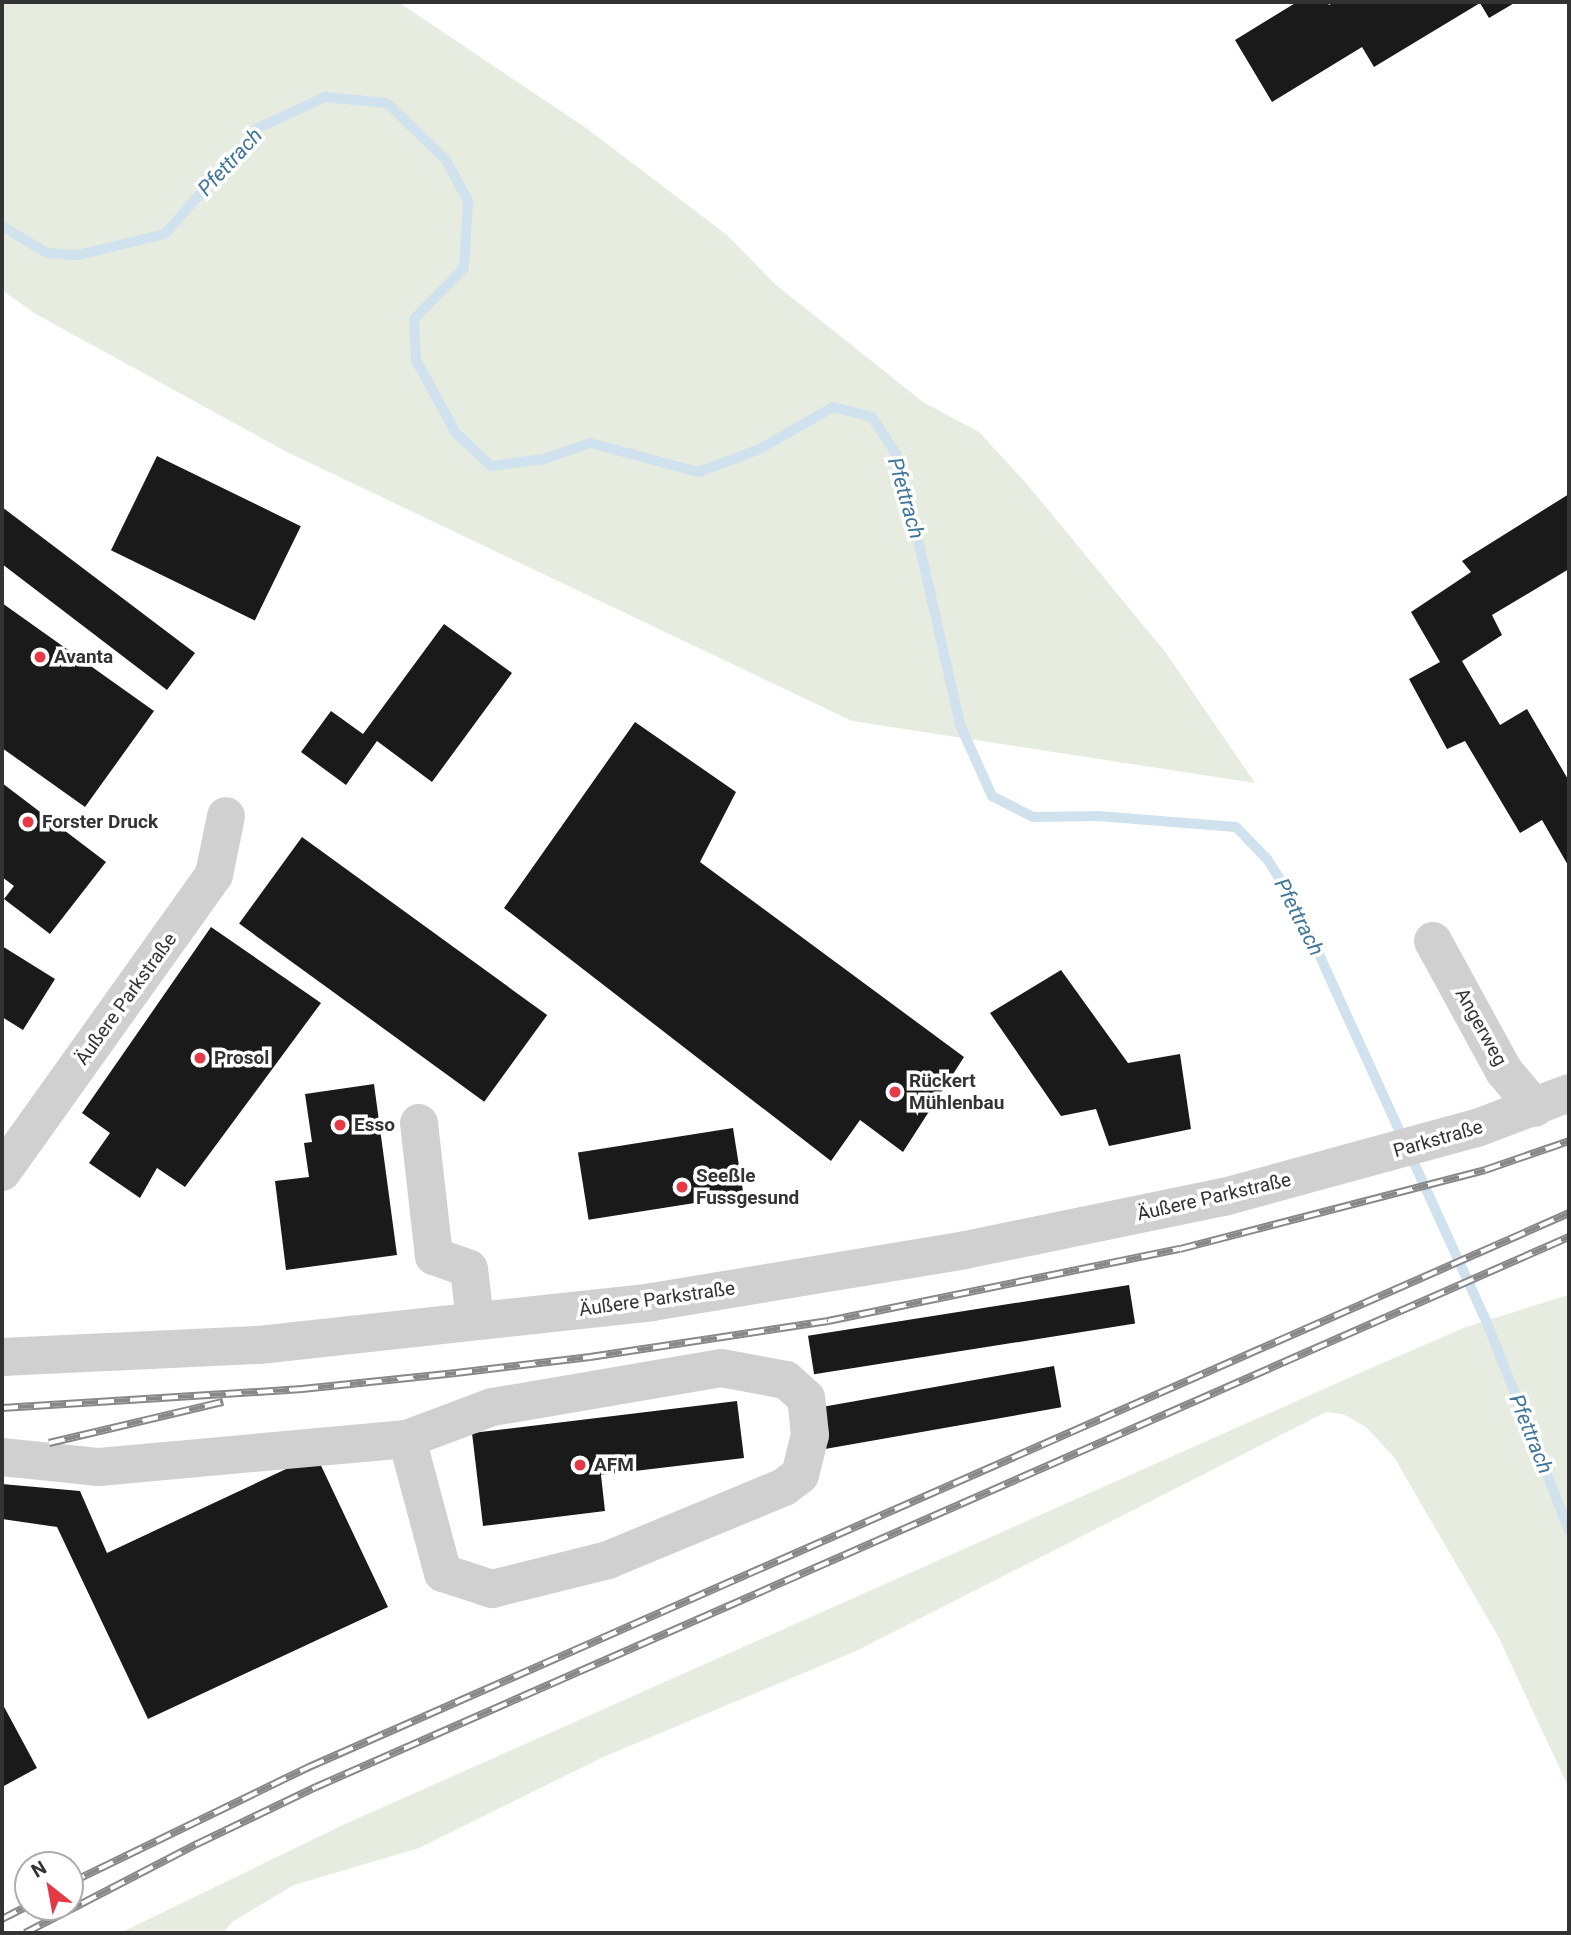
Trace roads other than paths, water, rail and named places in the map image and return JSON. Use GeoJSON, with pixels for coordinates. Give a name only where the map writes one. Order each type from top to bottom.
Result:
{"type":"FeatureCollection","features":[{"type":"Feature","properties":{"kind":"street","name":"Äußere Parkstraße"},"geometry":{"type":"LineString","coordinates":[[2,1172],[214,875],[226,816]]}},
{"type":"Feature","properties":{"kind":"street","name":"Angerweg"},"geometry":{"type":"LineString","coordinates":[[1433,941],[1504,1070],[1535,1108]]}},
{"type":"Feature","properties":{"kind":"street","name":"Parkstraße"},"geometry":{"type":"LineString","coordinates":[[1303,1176],[1477,1128],[1569,1093]]}},
{"type":"Feature","properties":{"kind":"street"},"geometry":{"type":"LineString","coordinates":[[419,1123],[434,1256],[468,1269],[475,1321]]}},
{"type":"Feature","properties":{"kind":"street","name":"Äußere Parkstraße"},"geometry":{"type":"LineString","coordinates":[[2,1357],[259,1345],[652,1302],[965,1250],[1224,1197],[1303,1176]]}},
{"type":"Feature","properties":{"kind":"street"},"geometry":{"type":"LineString","coordinates":[[2,1457],[99,1467],[407,1439],[492,1407],[721,1368],[786,1380],[806,1398],[810,1436],[800,1475],[784,1487],[608,1560],[492,1589],[443,1573],[407,1439]]}},
{"type":"Feature","properties":{"kind":"waterway","name":"Pfettrach"},"geometry":{"type":"LineString","coordinates":[[2,226],[47,253],[78,255],[165,234],[258,128],[325,97],[387,103],[446,160],[468,201],[464,268],[414,319],[416,360],[456,433],[491,466],[544,459],[590,443],[699,472],[760,449],[833,407],[872,417],[900,460],[960,725],[992,796],[1033,817],[1098,816],[1236,827],[1267,859],[1297,906],[1487,1323],[1569,1530]]}},
{"type":"Feature","properties":{"kind":"railway"},"geometry":{"type":"LineString","coordinates":[[2,1408],[302,1389],[456,1373],[590,1357],[828,1321],[1180,1249],[1485,1170],[1569,1141]]}},
{"type":"Feature","properties":{"kind":"railway"},"geometry":{"type":"LineString","coordinates":[[84,1876],[309,1767],[1569,1213]]}},
{"type":"Feature","properties":{"kind":"railway"},"geometry":{"type":"LineString","coordinates":[[25,1933],[197,1844],[316,1787],[1569,1237]]}},
{"type":"Feature","properties":{"kind":"railway"},"geometry":{"type":"LineString","coordinates":[[49,1443],[223,1402]]}},
{"type":"Feature","properties":{"kind":"railway"},"geometry":{"type":"LineString","coordinates":[[2,1919],[14,1913]]}},
{"type":"Feature","properties":{"kind":"place","name":"Avanta"},"geometry":{"type":"Point","coordinates":[40,657]}},
{"type":"Feature","properties":{"kind":"place","name":"Forster Druck"},"geometry":{"type":"Point","coordinates":[28,822]}},
{"type":"Feature","properties":{"kind":"place","name":"Prosol"},"geometry":{"type":"Point","coordinates":[200,1058]}},
{"type":"Feature","properties":{"kind":"place","name":"Rückert Mühlenbau"},"geometry":{"type":"Point","coordinates":[895,1092]}},
{"type":"Feature","properties":{"kind":"place","name":"Esso"},"geometry":{"type":"Point","coordinates":[340,1125]}},
{"type":"Feature","properties":{"kind":"place","name":"Seeßle Fussgesund"},"geometry":{"type":"Point","coordinates":[682,1187]}},
{"type":"Feature","properties":{"kind":"place","name":"AFM"},"geometry":{"type":"Point","coordinates":[580,1465]}}]}
